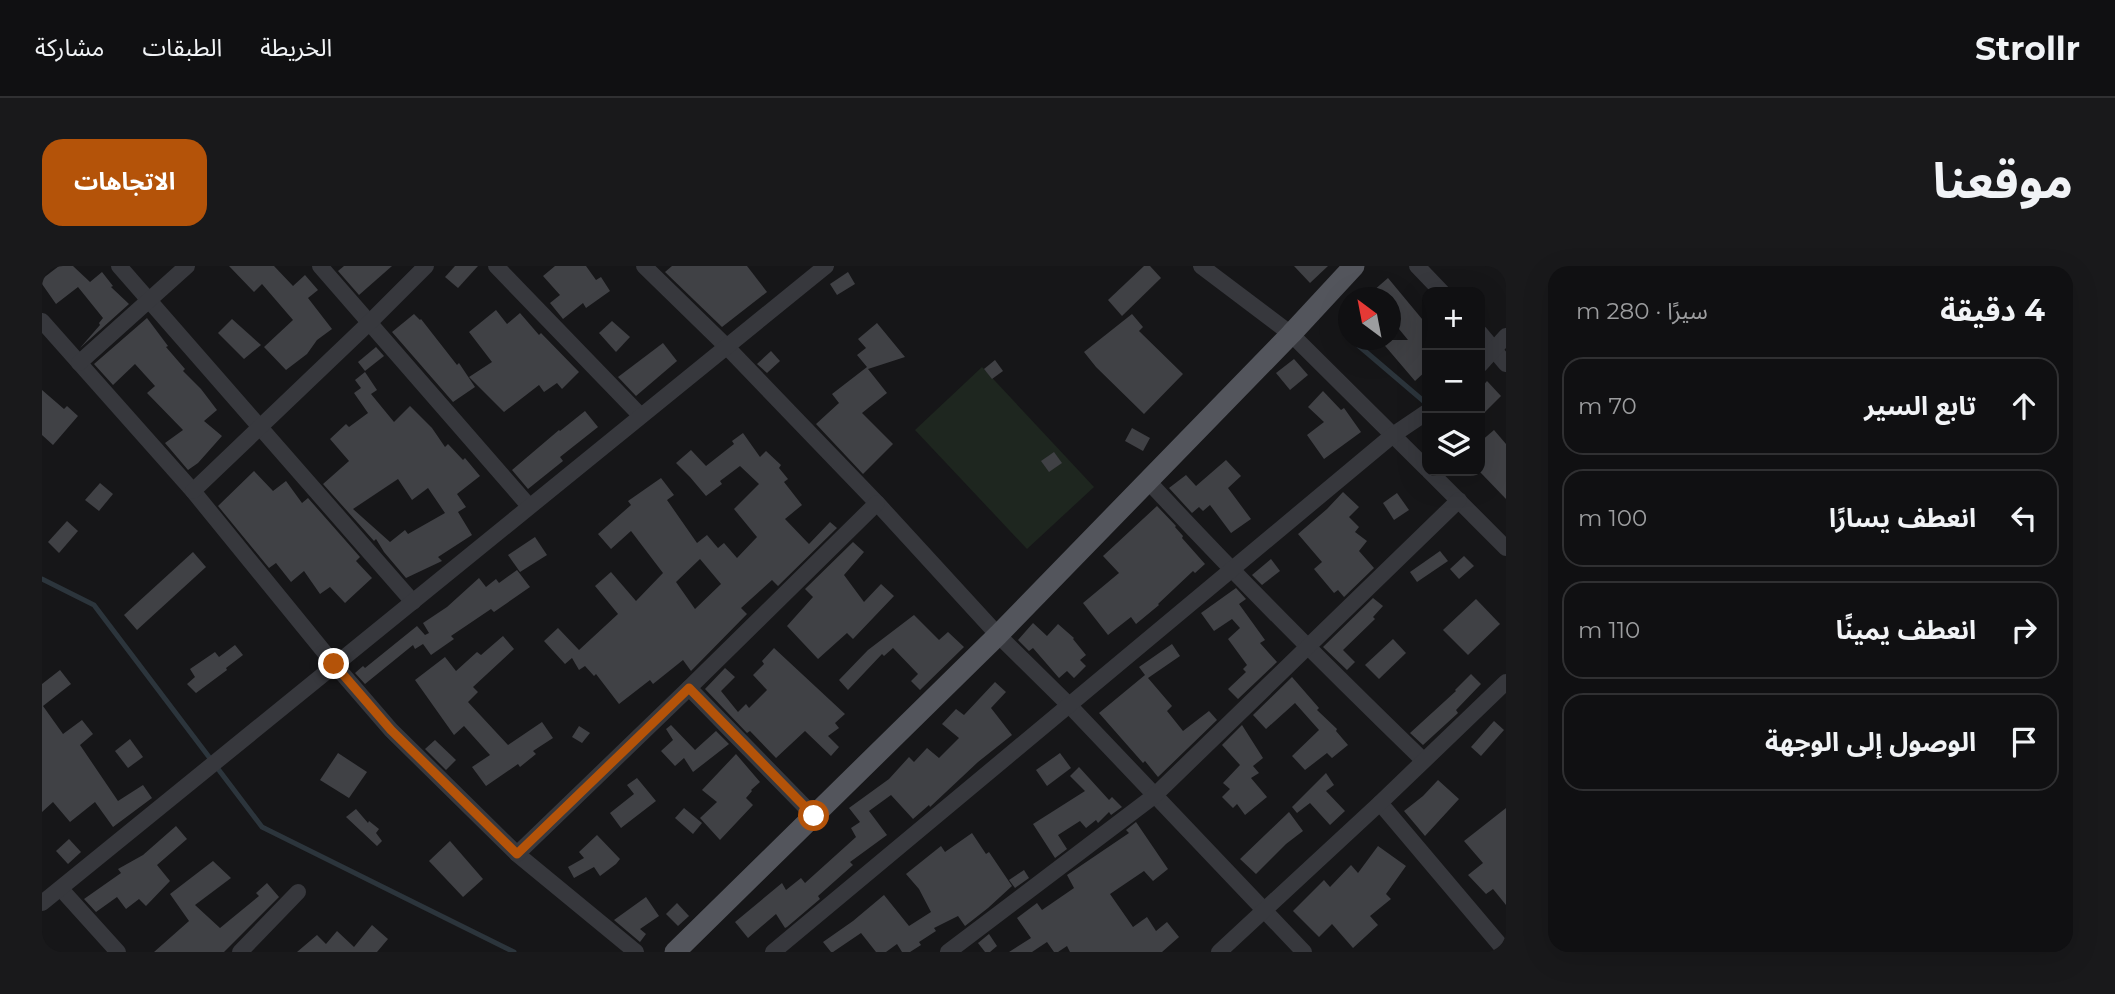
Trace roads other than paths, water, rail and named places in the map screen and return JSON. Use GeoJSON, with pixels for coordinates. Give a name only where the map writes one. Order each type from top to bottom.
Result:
{"type":"FeatureCollection","features":[{"type":"Feature","properties":{"kind":"main road"},"geometry":{"type":"LineString","coordinates":[[676,952],[998,635],[1354,266]]}},
{"type":"Feature","properties":{"kind":"street"},"geometry":{"type":"LineString","coordinates":[[119,266],[413,602]]}},
{"type":"Feature","properties":{"kind":"street"},"geometry":{"type":"LineString","coordinates":[[79,363],[187,266]]}},
{"type":"Feature","properties":{"kind":"street"},"geometry":{"type":"LineString","coordinates":[[320,266],[529,506]]}},
{"type":"Feature","properties":{"kind":"street"},"geometry":{"type":"LineString","coordinates":[[193,491],[426,266]]}},
{"type":"Feature","properties":{"kind":"street"},"geometry":{"type":"LineString","coordinates":[[496,266],[640,415]]}},
{"type":"Feature","properties":{"kind":"street"},"geometry":{"type":"LineString","coordinates":[[644,266],[726,346],[877,503],[998,635],[1070,706],[1304,952]]}},
{"type":"Feature","properties":{"kind":"street"},"geometry":{"type":"LineString","coordinates":[[42,903],[826,266]]}},
{"type":"Feature","properties":{"kind":"street"},"geometry":{"type":"LineString","coordinates":[[1201,266],[1291,334],[1422,464]]}},
{"type":"Feature","properties":{"kind":"street"},"geometry":{"type":"LineString","coordinates":[[1417,266],[1437,287]]}},
{"type":"Feature","properties":{"kind":"street"},"geometry":{"type":"LineString","coordinates":[[42,321],[193,491],[391,730],[517,854],[636,952]]}},
{"type":"Feature","properties":{"kind":"street"},"geometry":{"type":"LineString","coordinates":[[1485,359],[1506,336]]}},
{"type":"Feature","properties":{"kind":"street"},"geometry":{"type":"LineString","coordinates":[[1485,338],[1506,364]]}},
{"type":"Feature","properties":{"kind":"street"},"geometry":{"type":"LineString","coordinates":[[773,952],[1393,435],[1422,416]]}},
{"type":"Feature","properties":{"kind":"street"},"geometry":{"type":"LineString","coordinates":[[1434,476],[1506,548]]}},
{"type":"Feature","properties":{"kind":"street"},"geometry":{"type":"LineString","coordinates":[[1148,481],[1307,648],[1423,761]]}},
{"type":"Feature","properties":{"kind":"street"},"geometry":{"type":"LineString","coordinates":[[948,952],[1154,796],[1459,500]]}},
{"type":"Feature","properties":{"kind":"street"},"geometry":{"type":"LineString","coordinates":[[517,854],[877,503]]}},
{"type":"Feature","properties":{"kind":"street"},"geometry":{"type":"LineString","coordinates":[[1219,952],[1506,682]]}},
{"type":"Feature","properties":{"kind":"street"},"geometry":{"type":"LineString","coordinates":[[689,688],[814,816]]}},
{"type":"Feature","properties":{"kind":"street"},"geometry":{"type":"LineString","coordinates":[[1380,803],[1506,952]]}},
{"type":"Feature","properties":{"kind":"street"},"geometry":{"type":"LineString","coordinates":[[61,889],[118,952]]}},
{"type":"Feature","properties":{"kind":"street"},"geometry":{"type":"LineString","coordinates":[[240,952],[298,892]]}},
{"type":"Feature","properties":{"kind":"waterway"},"geometry":{"type":"LineString","coordinates":[[1364,350],[1422,400]]}},
{"type":"Feature","properties":{"kind":"waterway"},"geometry":{"type":"LineString","coordinates":[[42,579],[94,605],[262,827],[514,952]]}}]}
